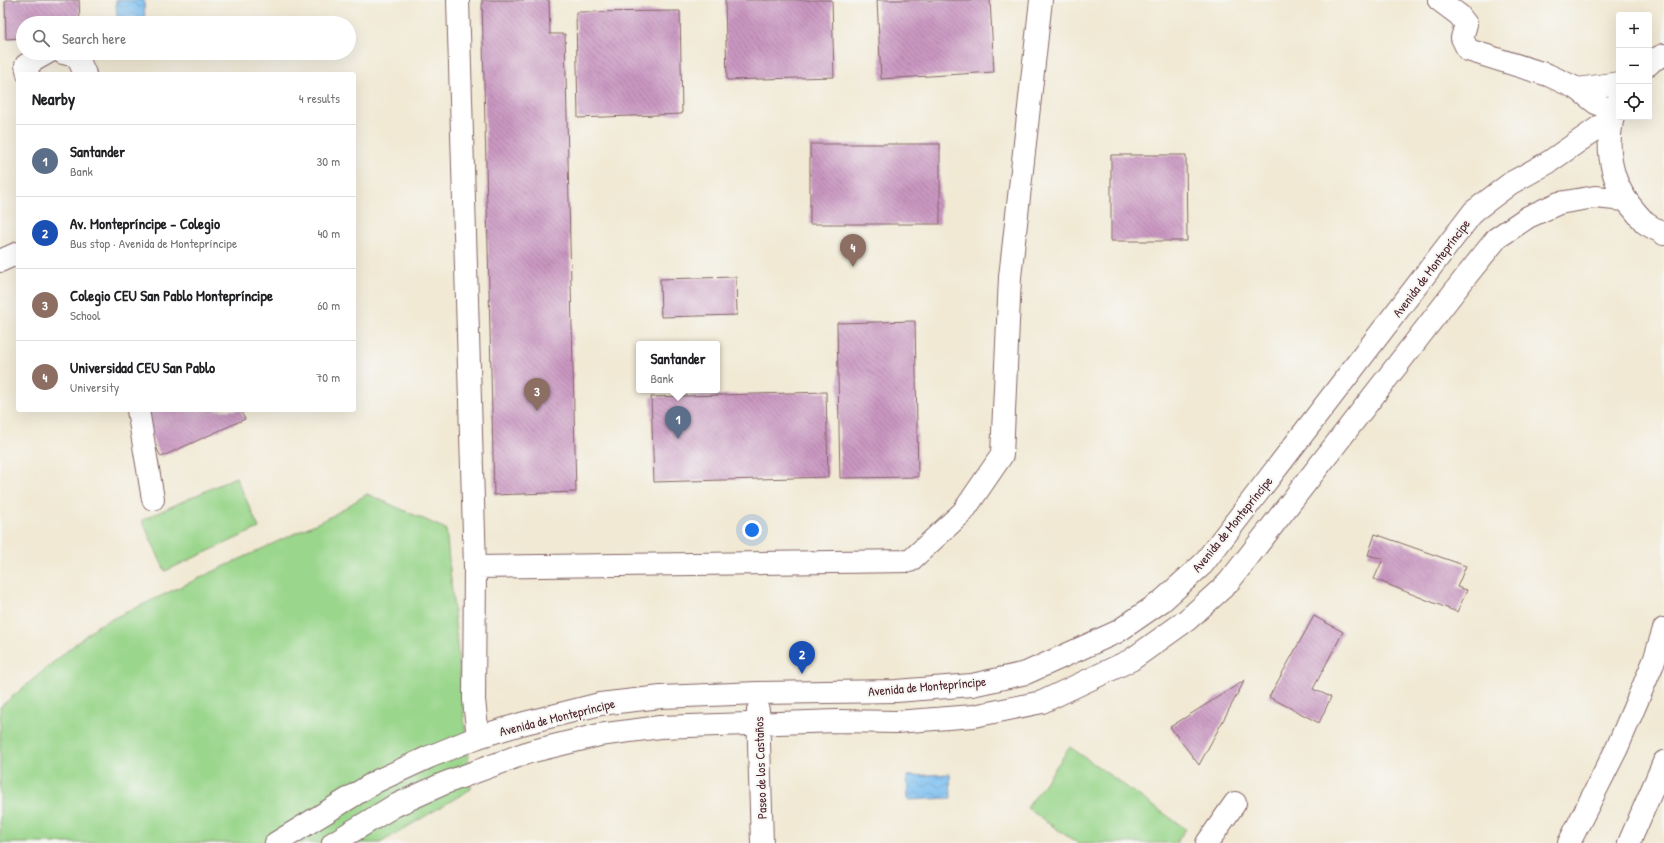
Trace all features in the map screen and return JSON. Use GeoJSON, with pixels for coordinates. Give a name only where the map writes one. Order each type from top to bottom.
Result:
{"type":"FeatureCollection","features":[{"type":"Feature","properties":{"kind":"main road"},"geometry":{"type":"LineString","coordinates":[[458,0],[475,567],[474,700],[478,737]]}},
{"type":"Feature","properties":{"kind":"main road"},"geometry":{"type":"LineString","coordinates":[[475,567],[910,561],[963,512],[1002,455],[1010,277],[1041,0]]}},
{"type":"Feature","properties":{"kind":"main road"},"geometry":{"type":"LineString","coordinates":[[1439,0],[1458,15],[1466,24],[1462,38],[1468,50],[1548,75],[1578,89],[1596,103],[1615,110],[1608,146],[1613,175],[1625,200],[1645,222],[1664,234]]}},
{"type":"Feature","properties":{"kind":"main road"},"geometry":{"type":"LineString","coordinates":[[1652,61],[1664,55]]}},
{"type":"Feature","properties":{"kind":"main road"},"geometry":{"type":"LineString","coordinates":[[28,72],[26,65],[35,60]]}},
{"type":"Feature","properties":{"kind":"main road"},"geometry":{"type":"LineString","coordinates":[[79,60],[84,72]]}},
{"type":"Feature","properties":{"kind":"main road"},"geometry":{"type":"LineString","coordinates":[[1578,89],[1616,83]]}},
{"type":"Feature","properties":{"kind":"main road","name":"Avenida de Montepríncipe"},"geometry":{"type":"LineString","coordinates":[[276,843],[377,781],[478,737],[521,724],[600,704],[661,697],[758,693],[896,691],[972,685],[1026,673],[1117,632],[1162,601],[1203,564],[1474,211],[1511,183],[1549,162],[1615,110]]}},
{"type":"Feature","properties":{"kind":"main road","name":"Avenida de Montepríncipe"},"geometry":{"type":"LineString","coordinates":[[333,843],[394,806],[445,783],[529,752],[599,735],[645,729],[837,721],[896,722],[974,716],[1042,702],[1131,660],[1187,620],[1228,583],[1497,238],[1528,218],[1559,203],[1595,197],[1625,200]]}},
{"type":"Feature","properties":{"kind":"main road"},"geometry":{"type":"LineString","coordinates":[[0,261],[16,254]]}},
{"type":"Feature","properties":{"kind":"main road"},"geometry":{"type":"LineString","coordinates":[[138,412],[153,499]]}},
{"type":"Feature","properties":{"kind":"main road"},"geometry":{"type":"LineString","coordinates":[[1569,843],[1617,748],[1654,661],[1664,629]]}},
{"type":"Feature","properties":{"kind":"main road","name":"Paseo de los Castaños"},"geometry":{"type":"LineString","coordinates":[[758,693],[762,843]]}},
{"type":"Feature","properties":{"kind":"main road"},"geometry":{"type":"LineString","coordinates":[[1629,843],[1664,762]]}},
{"type":"Feature","properties":{"kind":"main road"},"geometry":{"type":"LineString","coordinates":[[1206,843],[1235,803]]}},
{"type":"Feature","properties":{"kind":"green space"},"geometry":{"type":"Polygon","coordinates":[[[236,477],[259,528],[165,571],[142,520],[236,477]]]}},
{"type":"Feature","properties":{"kind":"green space"},"geometry":{"type":"Polygon","coordinates":[[[367,494],[446,529],[471,789],[380,843],[0,843],[0,707],[97,626],[332,516],[367,494]]]}},
{"type":"Feature","properties":{"kind":"green space"},"geometry":{"type":"Polygon","coordinates":[[[1070,747],[1186,829],[1176,843],[1077,843],[1027,808],[1070,747]]]}},
{"type":"Feature","properties":{"kind":"water"},"geometry":{"type":"Polygon","coordinates":[[[116,0],[144,0],[145,16],[117,16],[116,0]]]}},
{"type":"Feature","properties":{"kind":"water"},"geometry":{"type":"Polygon","coordinates":[[[950,774],[951,798],[908,800],[907,776],[950,774]]]}},
{"type":"Feature","properties":{"kind":"building"},"geometry":{"type":"Polygon","coordinates":[[[5,0],[79,0],[80,16],[16,16],[16,38],[6,39],[5,0]]]}},
{"type":"Feature","properties":{"kind":"building"},"geometry":{"type":"Polygon","coordinates":[[[482,0],[549,0],[550,34],[565,34],[576,492],[494,495],[482,0]]]}},
{"type":"Feature","properties":{"kind":"building"},"geometry":{"type":"Polygon","coordinates":[[[725,0],[832,0],[834,77],[727,80],[725,0]]]}},
{"type":"Feature","properties":{"kind":"building"},"geometry":{"type":"Polygon","coordinates":[[[877,0],[990,0],[994,72],[881,79],[877,0]]]}},
{"type":"Feature","properties":{"kind":"building"},"geometry":{"type":"Polygon","coordinates":[[[680,11],[682,114],[578,118],[576,12],[680,11]]]}},
{"type":"Feature","properties":{"kind":"building"},"geometry":{"type":"Polygon","coordinates":[[[810,144],[940,144],[940,224],[810,224],[810,144]]]}},
{"type":"Feature","properties":{"kind":"building"},"geometry":{"type":"Polygon","coordinates":[[[1111,155],[1186,155],[1187,241],[1111,241],[1111,155]]]}},
{"type":"Feature","properties":{"kind":"building"},"geometry":{"type":"Polygon","coordinates":[[[736,277],[737,315],[661,317],[660,279],[736,277]]]}},
{"type":"Feature","properties":{"kind":"building"},"geometry":{"type":"Polygon","coordinates":[[[915,321],[918,477],[840,478],[837,323],[915,321]]]}},
{"type":"Feature","properties":{"kind":"building"},"geometry":{"type":"Polygon","coordinates":[[[826,392],[828,477],[654,482],[651,397],[826,392]]]}},
{"type":"Feature","properties":{"kind":"building"},"geometry":{"type":"Polygon","coordinates":[[[145,412],[241,412],[245,419],[161,457],[141,414],[145,412]]]}},
{"type":"Feature","properties":{"kind":"building"},"geometry":{"type":"Polygon","coordinates":[[[1375,534],[1466,566],[1457,587],[1467,590],[1457,612],[1374,579],[1383,559],[1368,555],[1375,534]]]}},
{"type":"Feature","properties":{"kind":"building"},"geometry":{"type":"Polygon","coordinates":[[[1314,616],[1343,632],[1313,689],[1331,697],[1319,723],[1269,697],[1314,616]]]}},
{"type":"Feature","properties":{"kind":"building"},"geometry":{"type":"Polygon","coordinates":[[[1245,680],[1199,765],[1170,727],[1245,680]]]}},
{"type":"Feature","properties":{"kind":"place","name":"Universidad CEU San Pablo"},"geometry":{"type":"Point","coordinates":[853,267]}},
{"type":"Feature","properties":{"kind":"place","name":"Colegio CEU San Pablo Montepríncipe"},"geometry":{"type":"Point","coordinates":[537,411]}},
{"type":"Feature","properties":{"kind":"place","name":"Santander"},"geometry":{"type":"Point","coordinates":[678,439]}},
{"type":"Feature","properties":{"kind":"place","name":"Av. Montepríncipe - Colegio"},"geometry":{"type":"Point","coordinates":[802,674]}}]}
